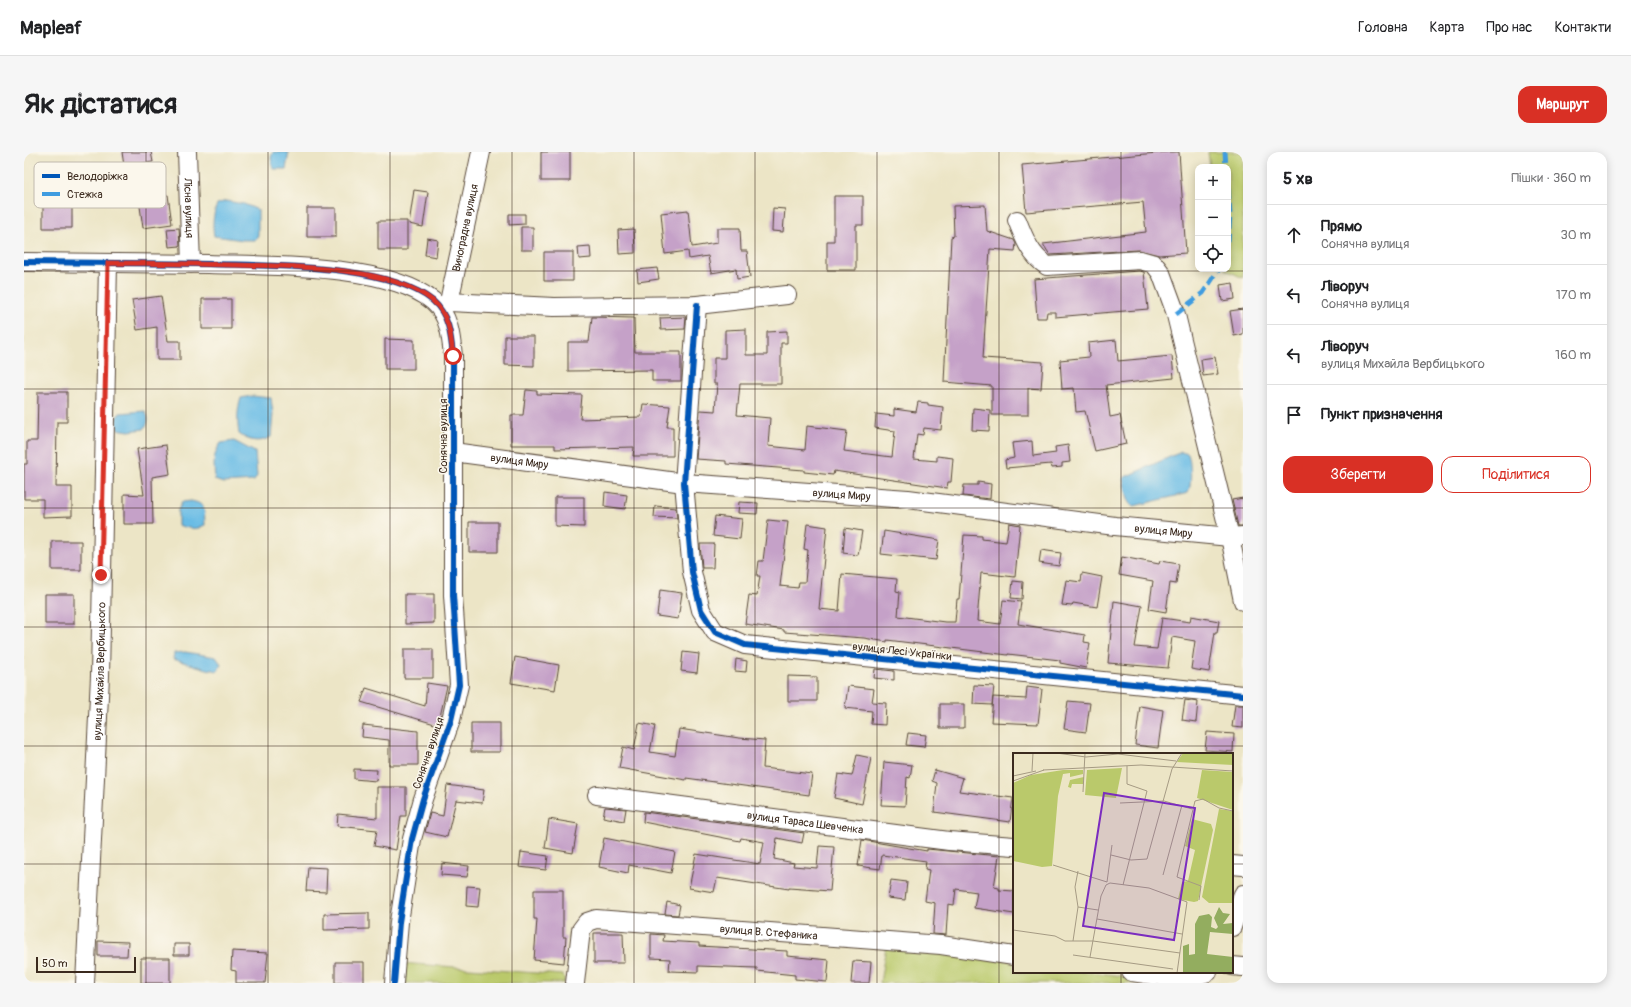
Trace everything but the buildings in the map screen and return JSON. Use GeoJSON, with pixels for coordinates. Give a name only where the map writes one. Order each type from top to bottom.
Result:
{"type":"FeatureCollection","features":[{"type":"Feature","properties":{"kind":"street","name":"Лісна вулиця"},"geometry":{"type":"LineString","coordinates":[[187,152],[191,264]]}},
{"type":"Feature","properties":{"kind":"street","name":"Виноградна вулиця"},"geometry":{"type":"LineString","coordinates":[[444,305],[481,152]]}},
{"type":"Feature","properties":{"kind":"street"},"geometry":{"type":"LineString","coordinates":[[1017,220],[1024,237],[1037,260],[1047,266],[1140,260],[1154,264],[1161,273],[1175,311],[1237,536],[1243,601]]}},
{"type":"Feature","properties":{"kind":"street","name":"Сонячна вулиця"},"geometry":{"type":"LineString","coordinates":[[24,262],[314,267],[369,276],[404,285],[432,301],[444,305],[451,334],[453,356],[453,595],[459,685],[451,720],[423,799],[412,839],[399,922],[394,983]]}},
{"type":"Feature","properties":{"kind":"street","name":"вулиця Михайла Вербицького"},"geometry":{"type":"LineString","coordinates":[[85,983],[100,676],[108,263]]}},
{"type":"Feature","properties":{"kind":"street"},"geometry":{"type":"LineString","coordinates":[[444,305],[554,307],[698,305],[787,295]]}},
{"type":"Feature","properties":{"kind":"street"},"geometry":{"type":"LineString","coordinates":[[684,483],[698,305]]}},
{"type":"Feature","properties":{"kind":"street","name":"вулиця Миру"},"geometry":{"type":"LineString","coordinates":[[453,452],[684,483],[908,500],[1115,526],[1237,536]]}},
{"type":"Feature","properties":{"kind":"street","name":"вулиця Лесі Українки"},"geometry":{"type":"LineString","coordinates":[[684,483],[692,572],[701,610],[715,632],[745,645],[1243,695]]}},
{"type":"Feature","properties":{"kind":"street","name":"вулиця Тараса Шевченка"},"geometry":{"type":"LineString","coordinates":[[597,795],[949,841],[1013,846]]}},
{"type":"Feature","properties":{"kind":"street"},"geometry":{"type":"LineString","coordinates":[[1233,865],[1243,866]]}},
{"type":"Feature","properties":{"kind":"street"},"geometry":{"type":"LineString","coordinates":[[1233,924],[1243,894]]}},
{"type":"Feature","properties":{"kind":"street","name":"вулиця В. Стефаника"},"geometry":{"type":"LineString","coordinates":[[575,983],[581,930],[587,922],[596,919],[941,945],[1013,956]]}},
{"type":"Feature","properties":{"kind":"street"},"geometry":{"type":"LineString","coordinates":[[1233,966],[1243,967]]}},
{"type":"Feature","properties":{"kind":"street"},"geometry":{"type":"LineString","coordinates":[[1138,973],[1195,977],[1205,973]]}},
{"type":"Feature","properties":{"kind":"green space"},"geometry":{"type":"Polygon","coordinates":[[[1208,152],[1243,152],[1243,278],[1230,272],[1231,164],[1210,164],[1208,152]]]}},
{"type":"Feature","properties":{"kind":"green space"},"geometry":{"type":"Polygon","coordinates":[[[886,946],[1013,961],[1013,973],[1099,973],[1139,978],[1138,983],[880,983],[886,946]]]}},
{"type":"Feature","properties":{"kind":"green space"},"geometry":{"type":"Polygon","coordinates":[[[401,963],[563,975],[565,983],[400,983],[401,963]]]}},
{"type":"Feature","properties":{"kind":"water"},"geometry":{"type":"Polygon","coordinates":[[[273,152],[289,152],[286,169],[273,169],[271,158],[273,152]]]}},
{"type":"Feature","properties":{"kind":"water"},"geometry":{"type":"Polygon","coordinates":[[[226,201],[244,204],[258,210],[258,235],[255,240],[214,236],[213,220],[217,204],[226,201]]]}},
{"type":"Feature","properties":{"kind":"water"},"geometry":{"type":"Polygon","coordinates":[[[252,396],[271,398],[273,414],[271,437],[259,441],[247,439],[239,434],[238,416],[241,398],[252,396]]]}},
{"type":"Feature","properties":{"kind":"water"},"geometry":{"type":"Polygon","coordinates":[[[145,411],[148,420],[144,429],[129,431],[117,429],[116,418],[120,413],[145,411]]]}},
{"type":"Feature","properties":{"kind":"water"},"geometry":{"type":"Polygon","coordinates":[[[234,441],[255,452],[257,476],[254,481],[223,483],[215,480],[214,460],[216,451],[221,443],[234,441]]]}},
{"type":"Feature","properties":{"kind":"water"},"geometry":{"type":"Polygon","coordinates":[[[1181,452],[1188,454],[1189,458],[1191,480],[1188,493],[1134,506],[1129,503],[1123,479],[1181,452]]]}},
{"type":"Feature","properties":{"kind":"water"},"geometry":{"type":"Polygon","coordinates":[[[191,501],[200,504],[204,508],[205,525],[202,527],[192,528],[178,525],[178,510],[182,502],[191,501]]]}},
{"type":"Feature","properties":{"kind":"water"},"geometry":{"type":"Polygon","coordinates":[[[185,652],[216,657],[221,664],[218,671],[173,659],[174,653],[185,652]]]}},
{"type":"Feature","properties":{"kind":"marked path"},"geometry":{"type":"LineString","coordinates":[[1225,152],[1226,164]]}},
{"type":"Feature","properties":{"kind":"marked path"},"geometry":{"type":"LineString","coordinates":[[1228,236],[1230,215],[1229,200]]}},
{"type":"Feature","properties":{"kind":"marked path"},"geometry":{"type":"LineString","coordinates":[[1176,314],[1203,293],[1217,272]]}},
{"type":"Feature","properties":{"kind":"cycle path"},"geometry":{"type":"LineString","coordinates":[[24,262],[262,265],[326,269],[387,279],[413,289],[433,301],[443,313],[450,333],[453,356],[453,595],[459,685],[451,720],[423,799],[412,839],[399,922],[394,983]]}},
{"type":"Feature","properties":{"kind":"cycle path"},"geometry":{"type":"LineString","coordinates":[[697,305],[684,483],[692,572],[701,610],[715,632],[745,645],[1243,695]]}},
{"type":"Feature","properties":{"kind":"route"},"geometry":{"type":"LineString","coordinates":[[101,575],[108,263],[314,267],[369,276],[404,285],[424,295],[440,308],[447,320],[451,334],[453,356]]}}]}
